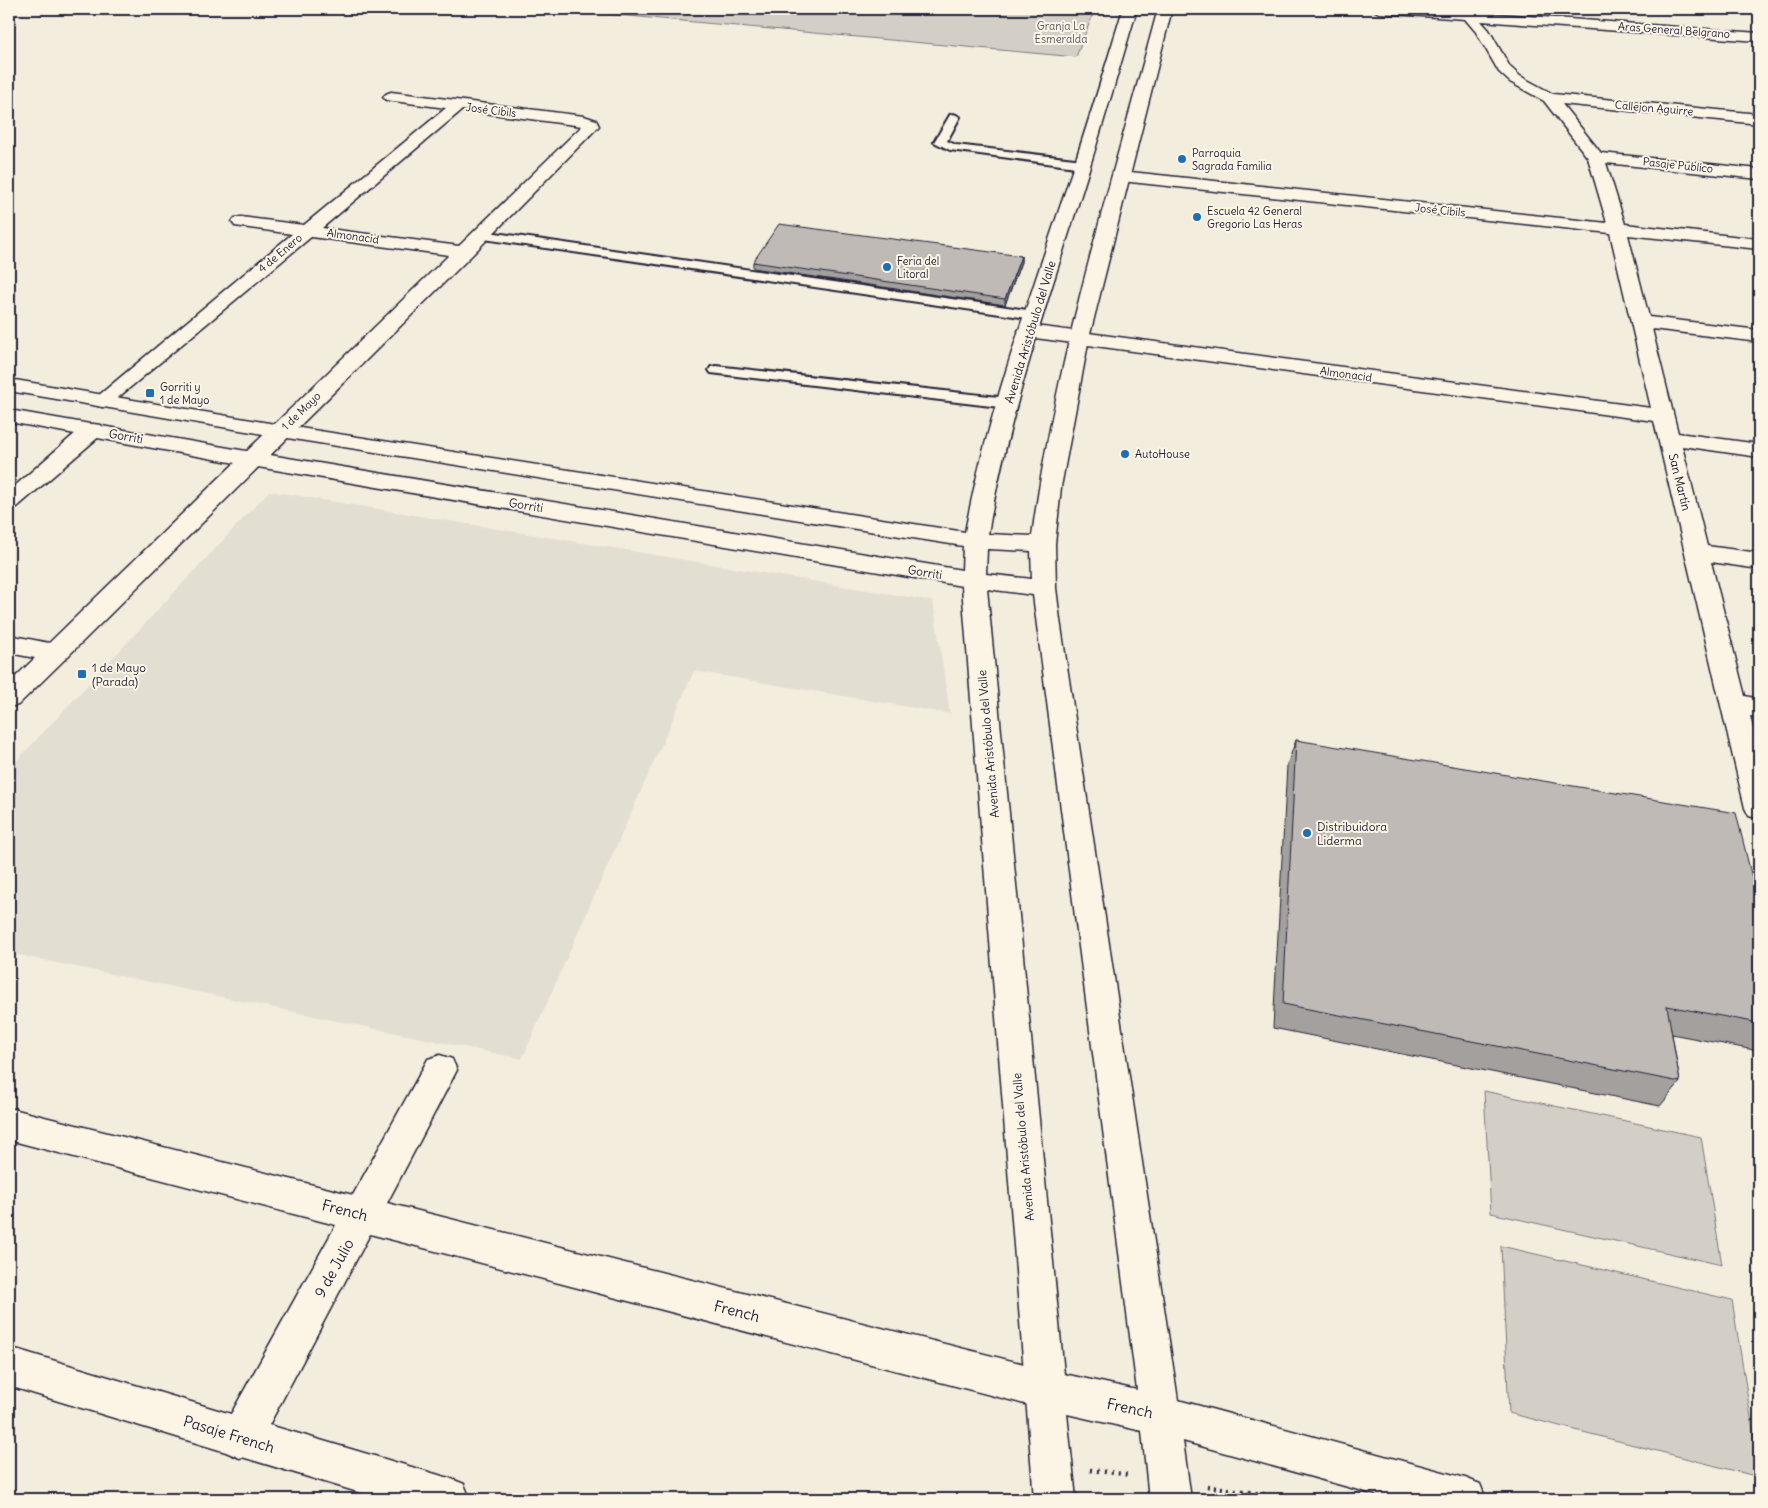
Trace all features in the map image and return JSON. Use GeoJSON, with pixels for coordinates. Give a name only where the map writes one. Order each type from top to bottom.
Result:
{"type":"FeatureCollection","features":[{"type":"Feature","properties":{"kind":"street","name":"Avenida Aristóbulo del Valle"},"geometry":{"type":"LineString","coordinates":[[1055,1499],[974,580],[975,541],[986,480],[1031,323],[1083,164],[1130,9]]}},
{"type":"Feature","properties":{"kind":"street"},"geometry":{"type":"LineString","coordinates":[[1165,9],[1079,338],[1050,486],[1043,544],[1044,588],[1160,1415],[1170,1499]]}},
{"type":"Feature","properties":{"kind":"street","name":"Aras General Belgrano"},"geometry":{"type":"LineString","coordinates":[[1379,9],[1469,16],[1490,13],[1759,37]]}},
{"type":"Feature","properties":{"kind":"street"},"geometry":{"type":"LineString","coordinates":[[1469,16],[1482,30],[1504,69],[1515,79],[1549,98],[1596,157]]}},
{"type":"Feature","properties":{"kind":"street"},"geometry":{"type":"LineString","coordinates":[[1672,16],[1678,30]]}},
{"type":"Feature","properties":{"kind":"street","name":"José Cibils"},"geometry":{"type":"LineString","coordinates":[[391,97],[590,123]]}},
{"type":"Feature","properties":{"kind":"street","name":"Callejon Aguirre"},"geometry":{"type":"LineString","coordinates":[[1549,98],[1759,118]]}},
{"type":"Feature","properties":{"kind":"street","name":"4 de Enero"},"geometry":{"type":"LineString","coordinates":[[102,401],[458,106]]}},
{"type":"Feature","properties":{"kind":"street","name":"1 de Mayo"},"geometry":{"type":"LineString","coordinates":[[9,698],[465,252],[591,126],[590,123]]}},
{"type":"Feature","properties":{"kind":"street","name":"Pasaje Publico"},"geometry":{"type":"LineString","coordinates":[[1596,157],[1759,174]]}},
{"type":"Feature","properties":{"kind":"street","name":"San Martín"},"geometry":{"type":"LineString","coordinates":[[1596,157],[1618,229],[1697,552],[1747,706],[1759,808]]}},
{"type":"Feature","properties":{"kind":"street","name":"José Cibils"},"geometry":{"type":"LineString","coordinates":[[1121,176],[1759,244]]}},
{"type":"Feature","properties":{"kind":"street","name":"Almonacid"},"geometry":{"type":"LineString","coordinates":[[241,222],[465,252]]}},
{"type":"Feature","properties":{"kind":"street"},"geometry":{"type":"LineString","coordinates":[[1641,322],[1759,336]]}},
{"type":"Feature","properties":{"kind":"street","name":"Almonacid"},"geometry":{"type":"LineString","coordinates":[[1031,323],[1079,338],[1667,427],[1759,450]]}},
{"type":"Feature","properties":{"kind":"street"},"geometry":{"type":"LineString","coordinates":[[9,386],[975,541],[1043,544]]}},
{"type":"Feature","properties":{"kind":"street","name":"Gorriti"},"geometry":{"type":"LineString","coordinates":[[9,416],[252,459],[974,580],[1044,588]]}},
{"type":"Feature","properties":{"kind":"street"},"geometry":{"type":"LineString","coordinates":[[9,502],[93,430]]}},
{"type":"Feature","properties":{"kind":"street"},"geometry":{"type":"LineString","coordinates":[[1697,552],[1759,560]]}},
{"type":"Feature","properties":{"kind":"street"},"geometry":{"type":"LineString","coordinates":[[9,644],[56,653]]}},
{"type":"Feature","properties":{"kind":"street","name":"9 de Julio"},"geometry":{"type":"LineString","coordinates":[[240,1438],[363,1215],[440,1070]]}},
{"type":"Feature","properties":{"kind":"street","name":"French"},"geometry":{"type":"LineString","coordinates":[[9,1124],[1044,1389],[1160,1415],[1465,1499]]}},
{"type":"Feature","properties":{"kind":"street","name":"Pasaje French"},"geometry":{"type":"LineString","coordinates":[[9,1367],[240,1438],[449,1499]]}},
{"type":"Feature","properties":{"kind":"lane"},"geometry":{"type":"LineString","coordinates":[[954,117],[940,142],[944,145],[954,148],[1083,164]]}},
{"type":"Feature","properties":{"kind":"lane"},"geometry":{"type":"LineString","coordinates":[[482,234],[1031,323]]}},
{"type":"Feature","properties":{"kind":"lane"},"geometry":{"type":"LineString","coordinates":[[716,370],[1008,403]]}},
{"type":"Feature","properties":{"kind":"shaded area"},"geometry":{"type":"Polygon","coordinates":[[[269,491],[933,601],[950,714],[694,671],[522,1059],[9,953],[9,769],[269,491]]]}},
{"type":"Feature","properties":{"kind":"green space","name":"Granja La Esmeralda"},"geometry":{"type":"Polygon","coordinates":[[[552,9],[1095,9],[1076,57],[552,9]]]}},
{"type":"Feature","properties":{"kind":"green space"},"geometry":{"type":"Polygon","coordinates":[[[1484,1091],[1701,1137],[1722,1265],[1491,1213],[1484,1091]]]}},
{"type":"Feature","properties":{"kind":"green space"},"geometry":{"type":"Polygon","coordinates":[[[1501,1246],[1732,1300],[1759,1467],[1759,1477],[1509,1413],[1501,1246]]]}},
{"type":"Feature","properties":{"kind":"building","name":"Feria del Litoral"},"geometry":{"type":"Polygon","coordinates":[[[779,224],[1021,256],[1005,299],[753,262],[779,224]]]}},
{"type":"Feature","properties":{"kind":"building"},"geometry":{"type":"Polygon","coordinates":[[[1296,740],[1736,813],[1759,906],[1759,1023],[1667,1006],[1680,1082],[1283,1004],[1296,740]]]}},
{"type":"Feature","properties":{"kind":"place","name":"Parroquia Sagrada Familia"},"geometry":{"type":"Point","coordinates":[1182,159]}},
{"type":"Feature","properties":{"kind":"place","name":"Escuela 42 General Gregorio Las Heras"},"geometry":{"type":"Point","coordinates":[1197,217]}},
{"type":"Feature","properties":{"kind":"place","name":"Feria del Litoral"},"geometry":{"type":"Point","coordinates":[887,267]}},
{"type":"Feature","properties":{"kind":"place","name":"Gorriti y 1 de Mayo"},"geometry":{"type":"Point","coordinates":[150,393]}},
{"type":"Feature","properties":{"kind":"place","name":"AutoHouse"},"geometry":{"type":"Point","coordinates":[1125,454]}},
{"type":"Feature","properties":{"kind":"place","name":"1 de Mayo (Parada)"},"geometry":{"type":"Point","coordinates":[82,674]}},
{"type":"Feature","properties":{"kind":"place","name":"Distribuidora Liderma"},"geometry":{"type":"Point","coordinates":[1307,833]}}]}
